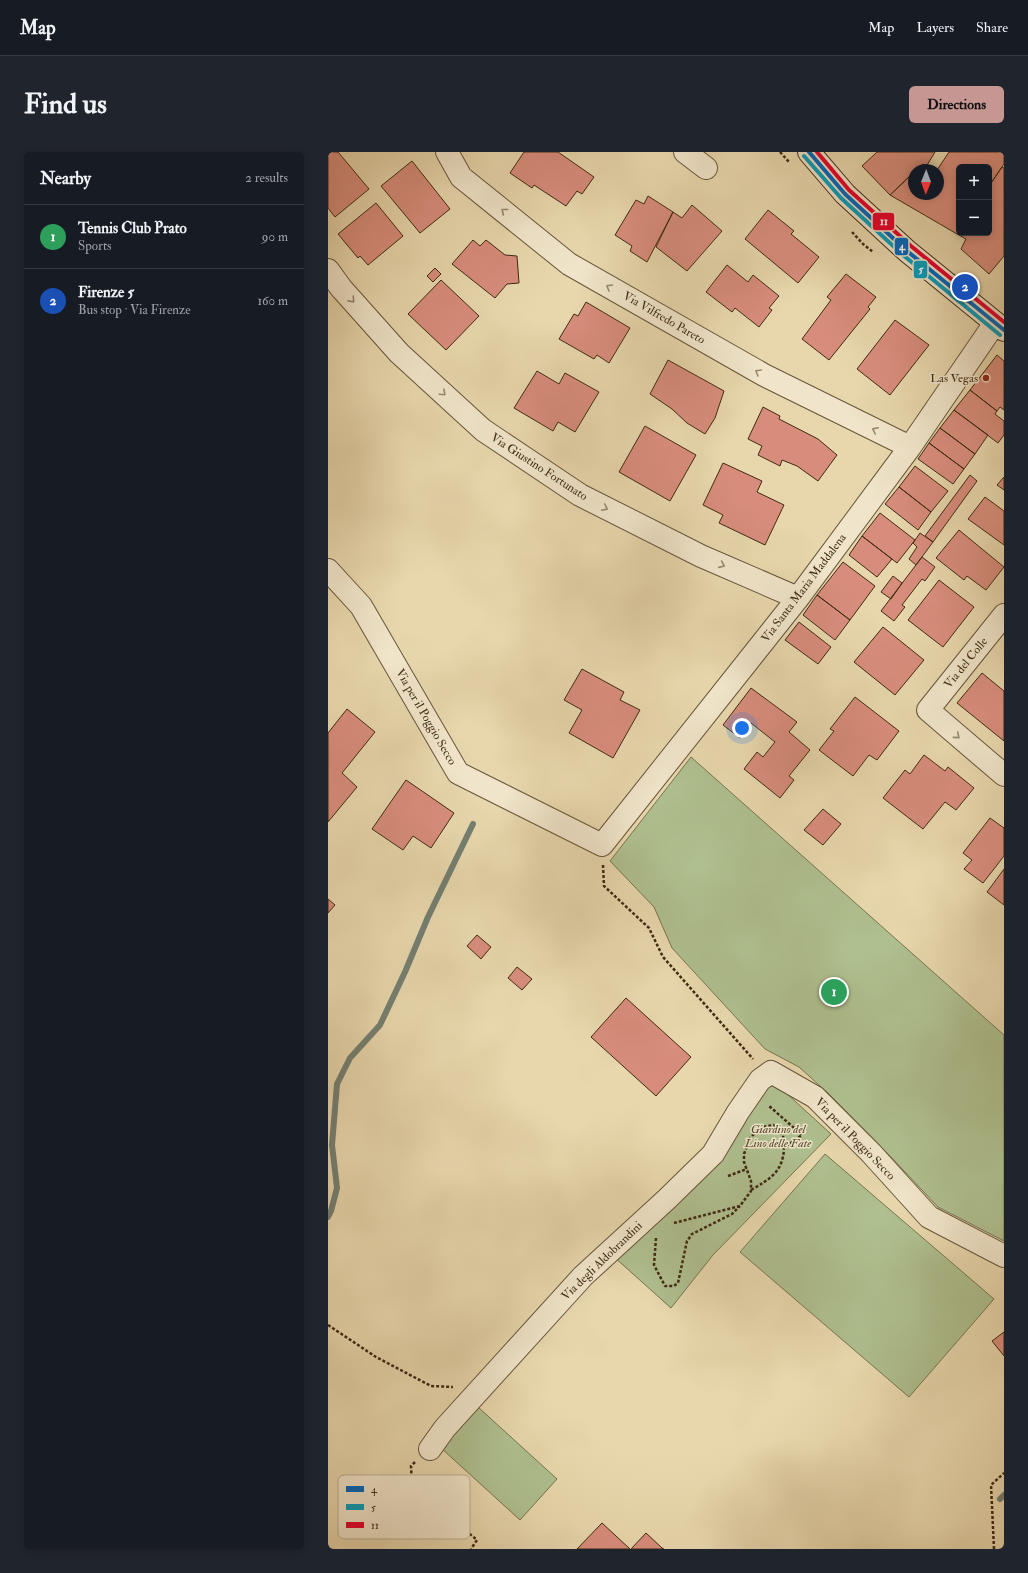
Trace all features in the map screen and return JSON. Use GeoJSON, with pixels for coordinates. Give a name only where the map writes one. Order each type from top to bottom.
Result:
{"type":"FeatureCollection","features":[{"type":"Feature","properties":{"kind":"street","name":"Via Vilfredo Pareto"},"geometry":{"type":"LineString","coordinates":[[447,152],[461,177],[569,264],[764,375],[910,447]]}},
{"type":"Feature","properties":{"kind":"street"},"geometry":{"type":"LineString","coordinates":[[685,152],[706,168]]}},
{"type":"Feature","properties":{"kind":"street"},"geometry":{"type":"LineString","coordinates":[[809,152],[845,194],[907,251],[999,327]]}},
{"type":"Feature","properties":{"kind":"street","name":"Via Giustino Fortunato"},"geometry":{"type":"LineString","coordinates":[[328,270],[341,288],[399,353],[483,430],[580,495],[701,556],[798,598]]}},
{"type":"Feature","properties":{"kind":"street","name":"Via Santa Maria Maddalena"},"geometry":{"type":"LineString","coordinates":[[602,845],[798,598],[999,327]]}},
{"type":"Feature","properties":{"kind":"street","name":"Via per il Poggio Secco"},"geometry":{"type":"LineString","coordinates":[[328,570],[361,606],[458,773],[602,845]]}},
{"type":"Feature","properties":{"kind":"street","name":"Via del Colle"},"geometry":{"type":"LineString","coordinates":[[1004,615],[928,710],[1004,775]]}},
{"type":"Feature","properties":{"kind":"street","name":"Via per il Poggio Secco"},"geometry":{"type":"LineString","coordinates":[[771,1072],[815,1097],[871,1153],[929,1217],[1004,1256]]}},
{"type":"Feature","properties":{"kind":"street","name":"Via degli Aldobrandini"},"geometry":{"type":"LineString","coordinates":[[430,1449],[445,1428],[583,1276],[667,1199],[713,1154],[738,1112],[760,1080],[771,1072]]}},
{"type":"Feature","properties":{"kind":"path"},"geometry":{"type":"LineString","coordinates":[[604,886],[649,928],[663,957],[758,1065],[771,1072]]}},
{"type":"Feature","properties":{"kind":"path"},"geometry":{"type":"LineString","coordinates":[[752,1093],[766,1103],[802,1136],[784,1148]]}},
{"type":"Feature","properties":{"kind":"path"},"geometry":{"type":"LineString","coordinates":[[656,1233],[654,1265],[665,1286],[674,1286],[678,1283],[687,1241],[692,1234],[732,1214],[751,1191],[778,1172],[784,1157],[783,1135],[774,1125],[761,1127],[750,1138],[744,1154],[744,1162],[751,1181],[751,1191]]}},
{"type":"Feature","properties":{"kind":"path"},"geometry":{"type":"LineString","coordinates":[[728,1176],[747,1169]]}},
{"type":"Feature","properties":{"kind":"path"},"geometry":{"type":"LineString","coordinates":[[673,1223],[740,1206]]}},
{"type":"Feature","properties":{"kind":"path"},"geometry":{"type":"LineString","coordinates":[[328,1325],[376,1357],[431,1386],[480,1389]]}},
{"type":"Feature","properties":{"kind":"path"},"geometry":{"type":"LineString","coordinates":[[412,1466],[412,1475]]}},
{"type":"Feature","properties":{"kind":"path"},"geometry":{"type":"LineString","coordinates":[[994,1549],[991,1485],[1004,1473]]}},
{"type":"Feature","properties":{"kind":"path"},"geometry":{"type":"LineString","coordinates":[[470,1534],[477,1540],[471,1549]]}},
{"type":"Feature","properties":{"kind":"green space"},"geometry":{"type":"Polygon","coordinates":[[[691,757],[1004,1035],[1004,1241],[938,1207],[830,1095],[799,1067],[765,1049],[672,948],[654,907],[610,861],[691,757]]]}},
{"type":"Feature","properties":{"kind":"green space","name":"Giardino del Lino delle Fate"},"geometry":{"type":"Polygon","coordinates":[[[773,1081],[831,1134],[713,1255],[671,1308],[613,1256],[773,1081]]]}},
{"type":"Feature","properties":{"kind":"green space"},"geometry":{"type":"Polygon","coordinates":[[[825,1154],[994,1299],[909,1397],[740,1252],[825,1154]]]}},
{"type":"Feature","properties":{"kind":"green space"},"geometry":{"type":"Polygon","coordinates":[[[478,1407],[557,1479],[520,1520],[441,1448],[478,1407]]]}},
{"type":"Feature","properties":{"kind":"building"},"geometry":{"type":"Polygon","coordinates":[[[328,152],[338,152],[369,189],[335,217],[328,208],[328,152]]]}},
{"type":"Feature","properties":{"kind":"building"},"geometry":{"type":"Polygon","coordinates":[[[524,152],[558,152],[594,177],[582,194],[577,191],[566,206],[534,185],[532,188],[510,173],[524,152]]]}},
{"type":"Feature","properties":{"kind":"building"},"geometry":{"type":"Polygon","coordinates":[[[877,152],[935,152],[928,164],[908,164],[908,178],[890,195],[862,166],[877,152]]]}},
{"type":"Feature","properties":{"kind":"building"},"geometry":{"type":"Polygon","coordinates":[[[949,152],[1004,152],[1004,164],[992,182],[992,164],[956,164],[956,233],[890,195],[908,178],[908,200],[944,200],[944,164],[941,164],[949,152]]]}},
{"type":"Feature","properties":{"kind":"building"},"geometry":{"type":"Polygon","coordinates":[[[412,161],[450,209],[420,233],[381,186],[412,161]]]}},
{"type":"Feature","properties":{"kind":"building"},"geometry":{"type":"Polygon","coordinates":[[[1002,167],[1004,168],[1004,256],[989,274],[961,249],[966,239],[961,236],[992,236],[992,182],[1002,167]]]}},
{"type":"Feature","properties":{"kind":"building"},"geometry":{"type":"Polygon","coordinates":[[[648,196],[673,212],[647,262],[630,251],[632,246],[615,235],[636,200],[644,204],[648,196]]]}},
{"type":"Feature","properties":{"kind":"building"},"geometry":{"type":"Polygon","coordinates":[[[376,203],[403,236],[368,265],[360,256],[358,258],[338,234],[376,203]]]}},
{"type":"Feature","properties":{"kind":"building"},"geometry":{"type":"Polygon","coordinates":[[[692,205],[722,231],[687,271],[656,247],[673,212],[682,218],[692,205]]]}},
{"type":"Feature","properties":{"kind":"building"},"geometry":{"type":"Polygon","coordinates":[[[768,210],[794,231],[791,234],[819,257],[798,283],[745,239],[768,210]]]}},
{"type":"Feature","properties":{"kind":"building"},"geometry":{"type":"Polygon","coordinates":[[[473,240],[480,246],[486,240],[505,255],[517,256],[519,283],[507,284],[495,298],[452,264],[473,240]]]}},
{"type":"Feature","properties":{"kind":"building"},"geometry":{"type":"Polygon","coordinates":[[[727,265],[748,282],[753,275],[779,296],[769,308],[772,310],[759,327],[735,308],[732,312],[706,292],[727,265]]]}},
{"type":"Feature","properties":{"kind":"building"},"geometry":{"type":"Polygon","coordinates":[[[435,268],[441,274],[433,282],[427,276],[435,268]]]}},
{"type":"Feature","properties":{"kind":"building"},"geometry":{"type":"Polygon","coordinates":[[[846,274],[876,297],[868,307],[870,309],[829,360],[802,339],[831,300],[827,297],[846,274]]]}},
{"type":"Feature","properties":{"kind":"building"},"geometry":{"type":"Polygon","coordinates":[[[441,280],[479,316],[446,350],[408,314],[441,280]]]}},
{"type":"Feature","properties":{"kind":"building"},"geometry":{"type":"Polygon","coordinates":[[[586,302],[630,328],[609,363],[597,355],[594,359],[559,339],[574,314],[578,316],[586,302]]]}},
{"type":"Feature","properties":{"kind":"building"},"geometry":{"type":"Polygon","coordinates":[[[895,320],[929,345],[890,395],[857,369],[895,320]]]}},
{"type":"Feature","properties":{"kind":"building"},"geometry":{"type":"Polygon","coordinates":[[[997,355],[1004,361],[1004,410],[1000,407],[997,411],[970,390],[997,355]]]}},
{"type":"Feature","properties":{"kind":"building"},"geometry":{"type":"Polygon","coordinates":[[[668,360],[724,391],[715,418],[705,434],[687,423],[672,409],[650,394],[668,360]]]}},
{"type":"Feature","properties":{"kind":"building"},"geometry":{"type":"Polygon","coordinates":[[[537,371],[559,384],[565,373],[599,392],[575,432],[558,422],[553,431],[514,408],[537,371]]]}},
{"type":"Feature","properties":{"kind":"building"},"geometry":{"type":"Polygon","coordinates":[[[970,390],[997,411],[995,414],[1004,421],[1004,435],[998,443],[954,410],[970,390]]]}},
{"type":"Feature","properties":{"kind":"building"},"geometry":{"type":"Polygon","coordinates":[[[763,407],[780,416],[779,419],[818,439],[837,455],[818,481],[797,466],[782,460],[780,466],[758,455],[762,446],[748,439],[763,407]]]}},
{"type":"Feature","properties":{"kind":"building"},"geometry":{"type":"Polygon","coordinates":[[[954,410],[988,435],[975,454],[940,428],[954,410]]]}},
{"type":"Feature","properties":{"kind":"building"},"geometry":{"type":"Polygon","coordinates":[[[645,426],[696,455],[670,501],[619,472],[645,426]]]}},
{"type":"Feature","properties":{"kind":"building"},"geometry":{"type":"Polygon","coordinates":[[[940,428],[975,454],[964,469],[929,443],[940,428]]]}},
{"type":"Feature","properties":{"kind":"building"},"geometry":{"type":"Polygon","coordinates":[[[929,443],[964,469],[953,484],[918,459],[929,443]]]}},
{"type":"Feature","properties":{"kind":"building"},"geometry":{"type":"Polygon","coordinates":[[[723,463],[762,481],[757,492],[784,505],[765,545],[719,523],[723,515],[703,505],[723,463]]]}},
{"type":"Feature","properties":{"kind":"building"},"geometry":{"type":"Polygon","coordinates":[[[915,466],[948,491],[931,512],[899,487],[915,466]]]}},
{"type":"Feature","properties":{"kind":"building"},"geometry":{"type":"Polygon","coordinates":[[[970,475],[977,481],[933,542],[925,536],[970,475]]]}},
{"type":"Feature","properties":{"kind":"building"},"geometry":{"type":"Polygon","coordinates":[[[1004,477],[1004,490],[997,485],[1004,477]]]}},
{"type":"Feature","properties":{"kind":"building"},"geometry":{"type":"Polygon","coordinates":[[[899,487],[931,512],[918,530],[885,504],[899,487]]]}},
{"type":"Feature","properties":{"kind":"building"},"geometry":{"type":"Polygon","coordinates":[[[985,497],[1004,511],[1004,545],[968,519],[985,497]]]}},
{"type":"Feature","properties":{"kind":"building"},"geometry":{"type":"Polygon","coordinates":[[[880,513],[915,540],[897,563],[862,536],[880,513]]]}},
{"type":"Feature","properties":{"kind":"building"},"geometry":{"type":"Polygon","coordinates":[[[959,530],[1004,567],[986,590],[967,576],[964,580],[936,558],[959,530]]]}},
{"type":"Feature","properties":{"kind":"building"},"geometry":{"type":"Polygon","coordinates":[[[920,533],[933,542],[916,565],[909,559],[917,547],[913,543],[920,533]]]}},
{"type":"Feature","properties":{"kind":"building"},"geometry":{"type":"Polygon","coordinates":[[[862,536],[892,559],[877,577],[849,555],[862,536]]]}},
{"type":"Feature","properties":{"kind":"building"},"geometry":{"type":"Polygon","coordinates":[[[922,557],[935,567],[925,581],[922,579],[902,605],[905,607],[894,621],[881,611],[922,557]]]}},
{"type":"Feature","properties":{"kind":"building"},"geometry":{"type":"Polygon","coordinates":[[[843,562],[875,586],[850,620],[817,595],[843,562]]]}},
{"type":"Feature","properties":{"kind":"building"},"geometry":{"type":"Polygon","coordinates":[[[893,576],[902,583],[891,599],[881,592],[893,576]]]}},
{"type":"Feature","properties":{"kind":"building"},"geometry":{"type":"Polygon","coordinates":[[[939,580],[974,607],[943,647],[908,620],[939,580]]]}},
{"type":"Feature","properties":{"kind":"building"},"geometry":{"type":"Polygon","coordinates":[[[817,595],[850,620],[835,640],[803,615],[817,595]]]}},
{"type":"Feature","properties":{"kind":"building"},"geometry":{"type":"Polygon","coordinates":[[[799,622],[831,647],[818,664],[785,640],[799,622]]]}},
{"type":"Feature","properties":{"kind":"building"},"geometry":{"type":"Polygon","coordinates":[[[883,627],[924,660],[895,695],[854,662],[883,627]]]}},
{"type":"Feature","properties":{"kind":"building"},"geometry":{"type":"Polygon","coordinates":[[[582,669],[624,692],[620,700],[640,710],[613,758],[569,733],[582,710],[564,700],[582,669]]]}},
{"type":"Feature","properties":{"kind":"building"},"geometry":{"type":"Polygon","coordinates":[[[982,673],[1004,691],[1004,741],[957,703],[982,673]]]}},
{"type":"Feature","properties":{"kind":"building"},"geometry":{"type":"Polygon","coordinates":[[[751,688],[797,722],[789,732],[810,750],[789,776],[794,780],[780,798],[744,769],[757,752],[763,757],[775,742],[751,723],[740,738],[723,725],[751,688]]]}},
{"type":"Feature","properties":{"kind":"building"},"geometry":{"type":"Polygon","coordinates":[[[855,697],[899,731],[877,760],[869,755],[853,776],[819,750],[834,731],[830,729],[855,697]]]}},
{"type":"Feature","properties":{"kind":"building"},"geometry":{"type":"Polygon","coordinates":[[[347,709],[375,732],[342,773],[357,787],[328,822],[328,733],[347,709]]]}},
{"type":"Feature","properties":{"kind":"building"},"geometry":{"type":"Polygon","coordinates":[[[924,755],[945,771],[948,767],[974,788],[956,810],[945,802],[923,829],[883,798],[905,770],[910,774],[924,755]]]}},
{"type":"Feature","properties":{"kind":"building"},"geometry":{"type":"Polygon","coordinates":[[[406,780],[454,813],[431,848],[413,836],[403,850],[372,829],[406,780]]]}},
{"type":"Feature","properties":{"kind":"building"},"geometry":{"type":"Polygon","coordinates":[[[823,809],[841,824],[823,845],[804,830],[823,809]]]}},
{"type":"Feature","properties":{"kind":"building"},"geometry":{"type":"Polygon","coordinates":[[[990,818],[1004,828],[1004,856],[983,883],[964,869],[972,860],[963,853],[990,818]]]}},
{"type":"Feature","properties":{"kind":"building"},"geometry":{"type":"Polygon","coordinates":[[[1004,869],[1004,905],[987,892],[1004,869]]]}},
{"type":"Feature","properties":{"kind":"building"},"geometry":{"type":"Polygon","coordinates":[[[328,899],[335,905],[328,913],[328,899]]]}},
{"type":"Feature","properties":{"kind":"building"},"geometry":{"type":"Polygon","coordinates":[[[477,935],[491,947],[481,959],[467,946],[477,935]]]}},
{"type":"Feature","properties":{"kind":"building"},"geometry":{"type":"Polygon","coordinates":[[[517,967],[532,979],[522,990],[508,978],[517,967]]]}},
{"type":"Feature","properties":{"kind":"building"},"geometry":{"type":"Polygon","coordinates":[[[626,998],[691,1057],[656,1096],[591,1037],[626,998]]]}},
{"type":"Feature","properties":{"kind":"building"},"geometry":{"type":"Polygon","coordinates":[[[1004,1332],[1004,1356],[992,1341],[1004,1332]]]}},
{"type":"Feature","properties":{"kind":"building"},"geometry":{"type":"Polygon","coordinates":[[[602,1523],[630,1549],[577,1549],[602,1523]]]}},
{"type":"Feature","properties":{"kind":"building"},"geometry":{"type":"Polygon","coordinates":[[[646,1533],[662,1548],[664,1549],[631,1549],[646,1533]]]}},
{"type":"Feature","properties":{"kind":"waterway"},"geometry":{"type":"LineString","coordinates":[[328,1217],[337,1188],[332,1145],[337,1084],[350,1058],[380,1025],[405,972],[428,917],[473,824]]}},
{"type":"Feature","properties":{"kind":"waterway"},"geometry":{"type":"LineString","coordinates":[[1000,1499],[1004,1495]]}},
{"type":"Feature","properties":{"kind":"transit line","name":"4"},"geometry":{"type":"LineString","coordinates":[[809,152],[845,194],[907,251],[1004,330]]}},
{"type":"Feature","properties":{"kind":"transit line","name":"11"},"geometry":{"type":"LineString","coordinates":[[817,152],[849,190],[911,246],[1004,322]]}},
{"type":"Feature","properties":{"kind":"transit line","name":"5"},"geometry":{"type":"LineString","coordinates":[[804,156],[841,198],[903,255],[1000,335]]}},
{"type":"Feature","properties":{"kind":"place","name":"Firenze 5"},"geometry":{"type":"Point","coordinates":[965,287]}},
{"type":"Feature","properties":{"kind":"place","name":"Las Vegas"},"geometry":{"type":"Point","coordinates":[986,378]}},
{"type":"Feature","properties":{"kind":"place","name":"Tennis Club Prato"},"geometry":{"type":"Point","coordinates":[834,992]}}]}
